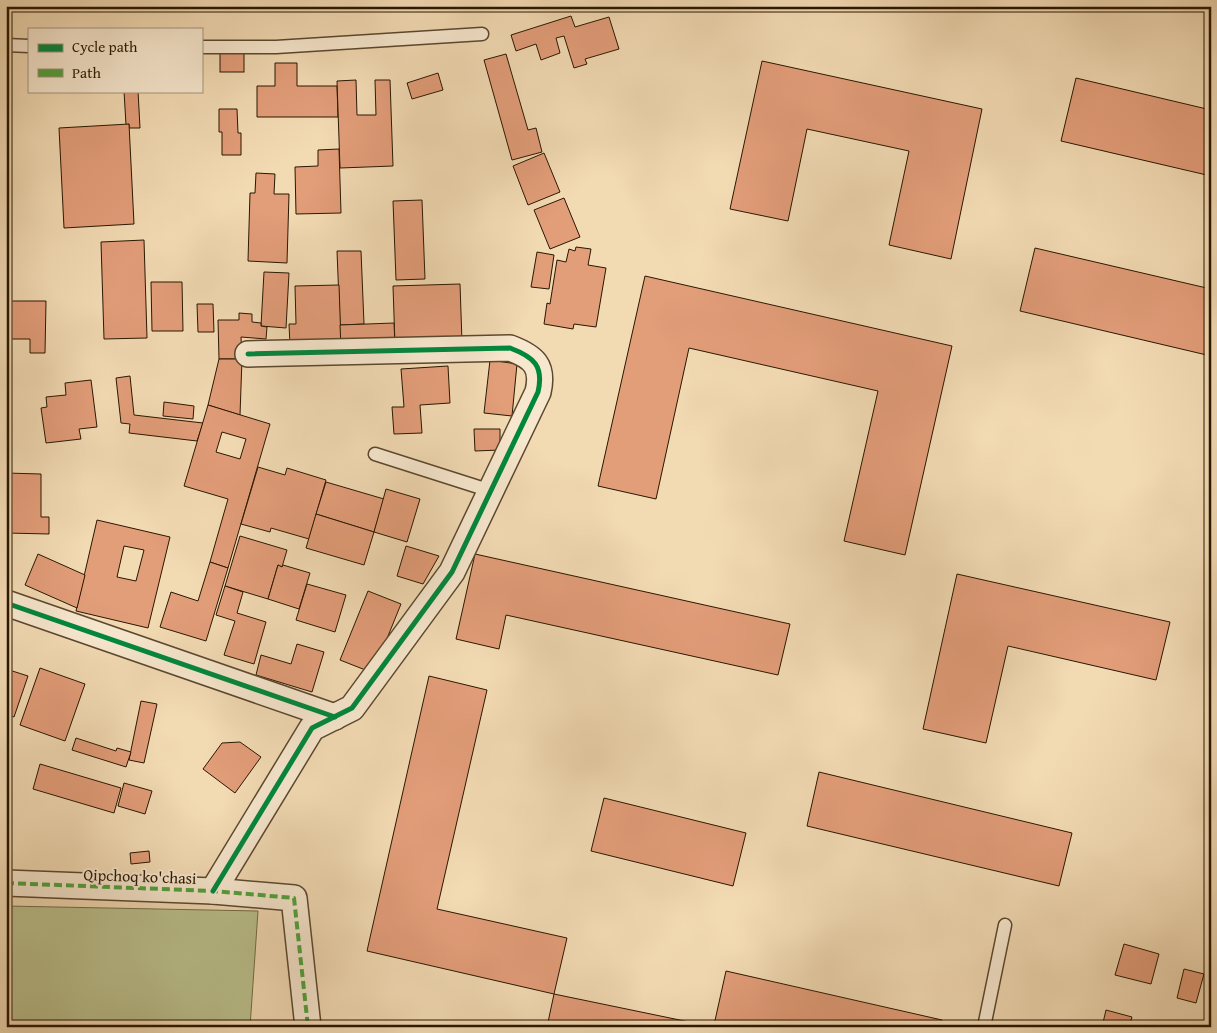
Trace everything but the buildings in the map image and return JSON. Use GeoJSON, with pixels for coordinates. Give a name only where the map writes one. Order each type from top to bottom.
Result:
{"type":"FeatureCollection","features":[{"type":"Feature","properties":{"kind":"street"},"geometry":{"type":"LineString","coordinates":[[213,891],[312,728],[352,708],[452,572],[538,392],[541,378],[538,366],[525,354],[510,348],[248,354]]}},
{"type":"Feature","properties":{"kind":"street"},"geometry":{"type":"LineString","coordinates":[[6,603],[335,717]]}},
{"type":"Feature","properties":{"kind":"street","name":"Qipchoq ko'chasi"},"geometry":{"type":"LineString","coordinates":[[6,883],[213,891],[294,898],[308,1027]]}},
{"type":"Feature","properties":{"kind":"lane"},"geometry":{"type":"LineString","coordinates":[[202,47],[276,47],[482,34]]}},
{"type":"Feature","properties":{"kind":"lane"},"geometry":{"type":"LineString","coordinates":[[6,45],[28,46]]}},
{"type":"Feature","properties":{"kind":"lane"},"geometry":{"type":"LineString","coordinates":[[375,454],[491,491]]}},
{"type":"Feature","properties":{"kind":"lane"},"geometry":{"type":"LineString","coordinates":[[984,1027],[1005,925]]}},
{"type":"Feature","properties":{"kind":"green space"},"geometry":{"type":"Polygon","coordinates":[[[6,906],[258,911],[250,1027],[6,1027],[6,906]]]}},
{"type":"Feature","properties":{"kind":"marked path"},"geometry":{"type":"LineString","coordinates":[[6,883],[213,891],[294,898],[308,1027]]}},
{"type":"Feature","properties":{"kind":"cycle path"},"geometry":{"type":"LineString","coordinates":[[213,891],[312,728],[352,708],[452,572],[538,392],[540,383],[538,369],[531,359],[510,348],[248,354]]}},
{"type":"Feature","properties":{"kind":"cycle path"},"geometry":{"type":"LineString","coordinates":[[6,603],[335,717]]}}]}
